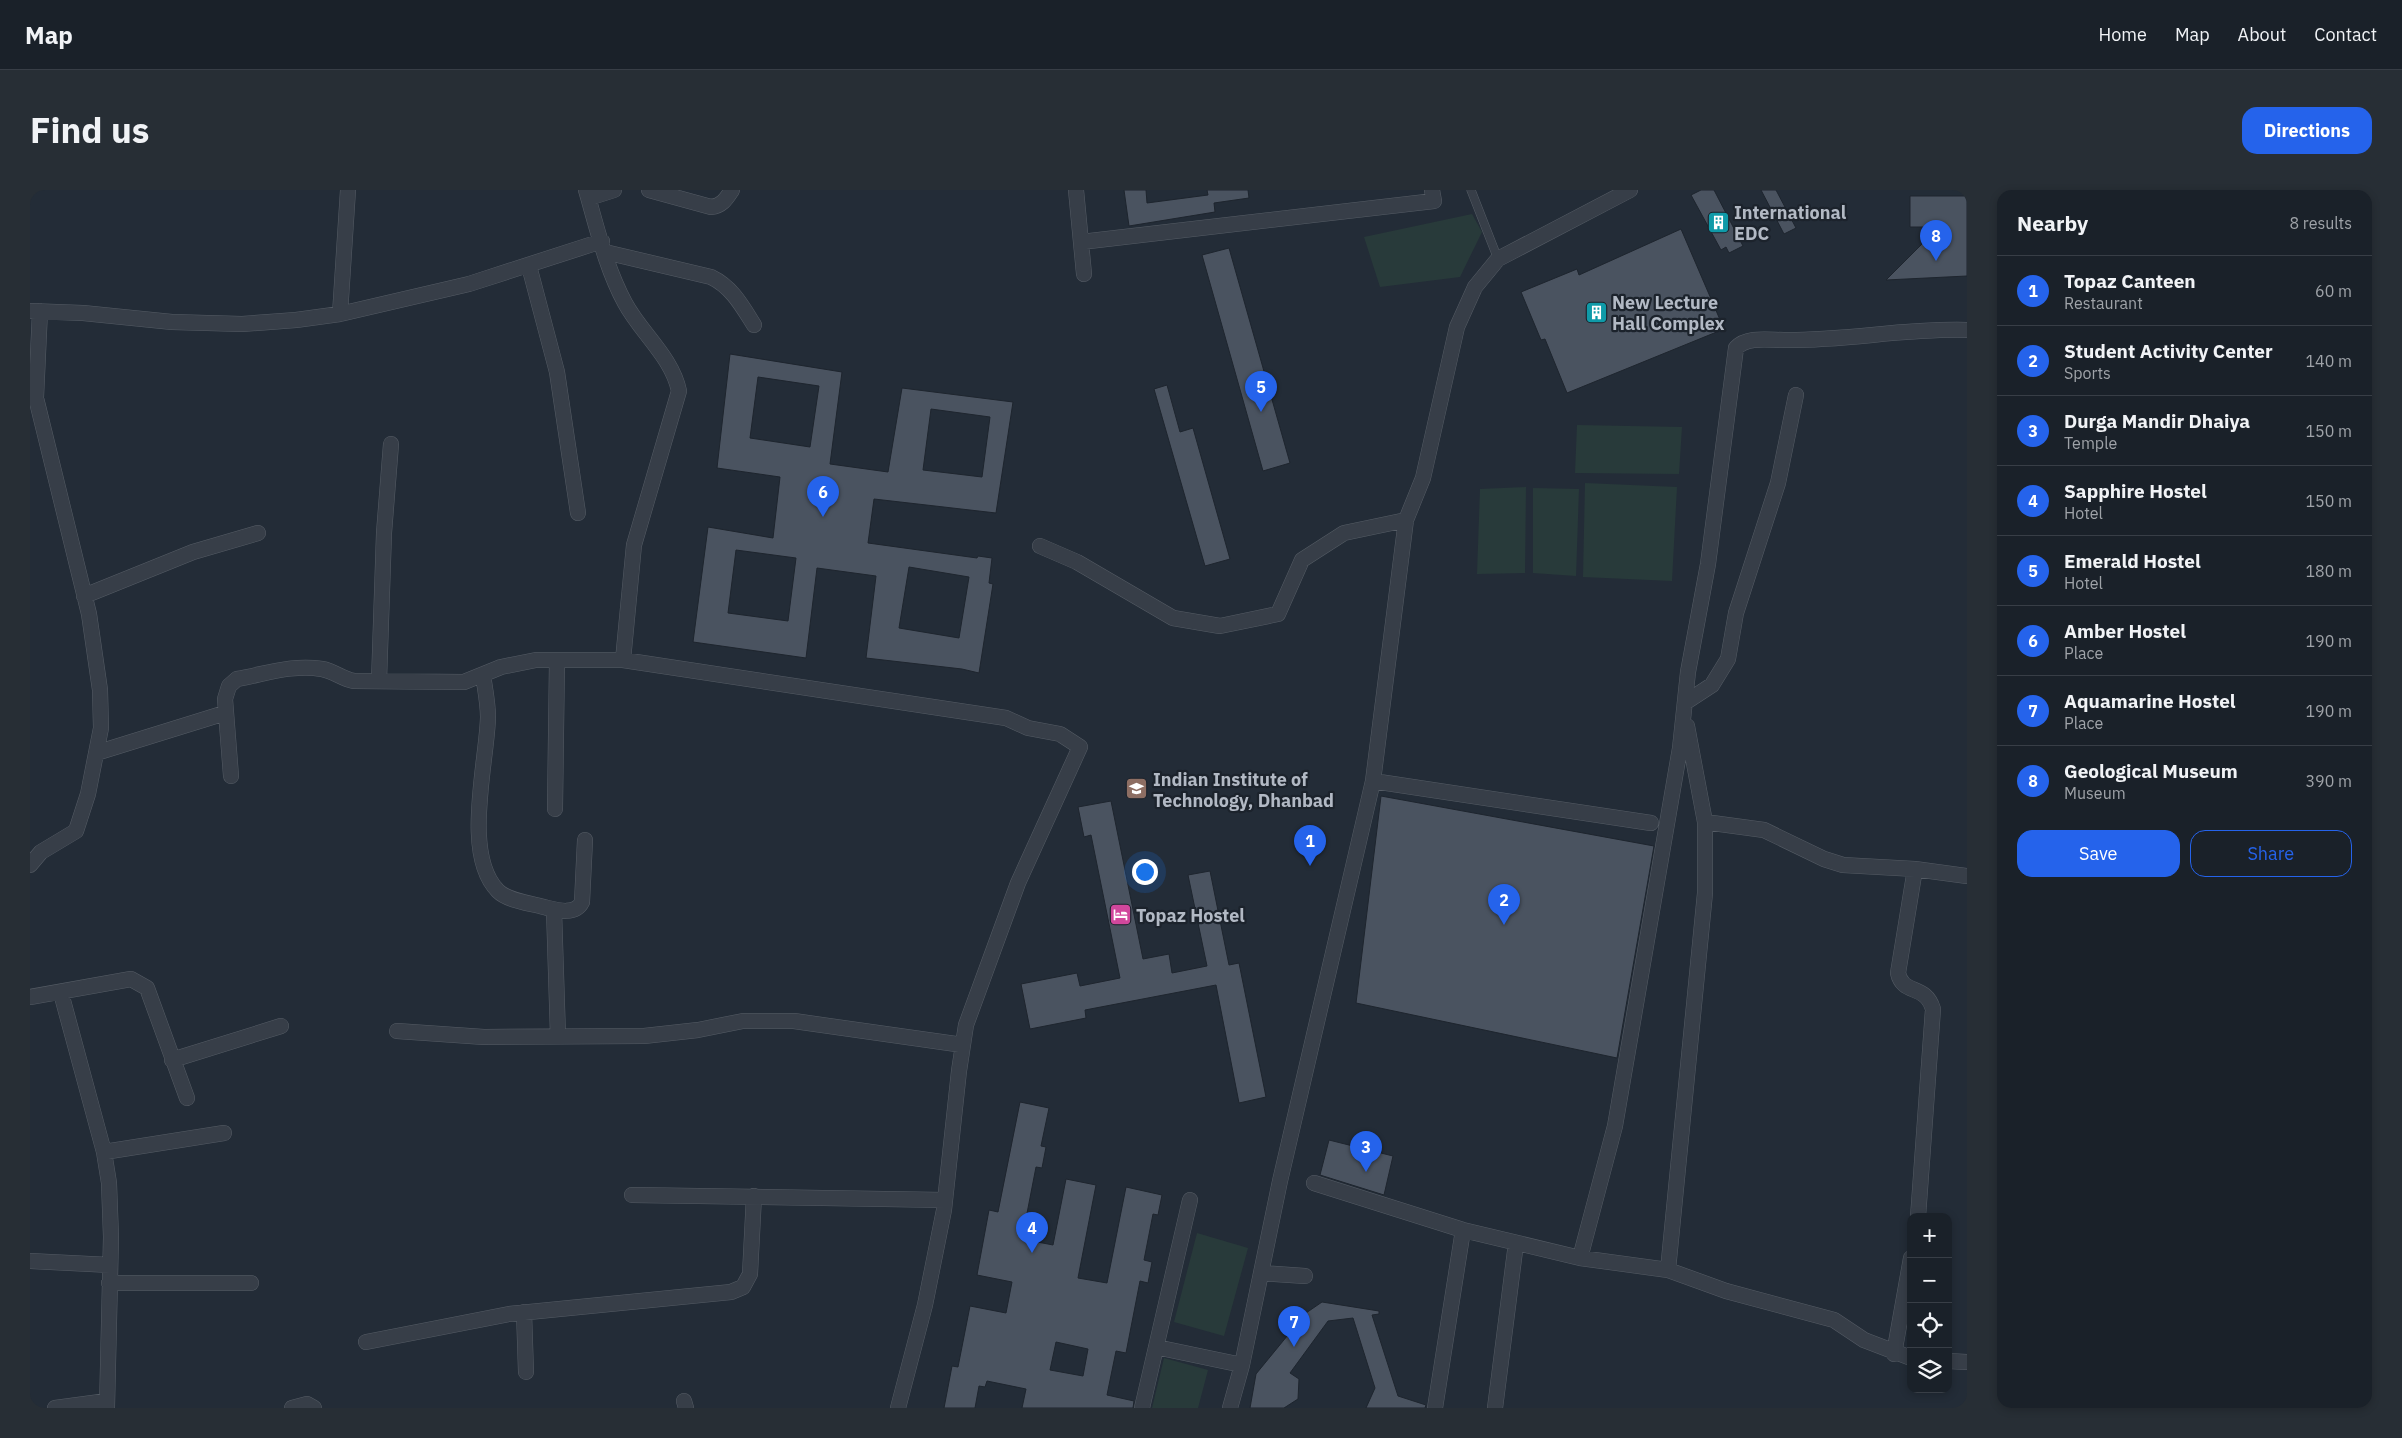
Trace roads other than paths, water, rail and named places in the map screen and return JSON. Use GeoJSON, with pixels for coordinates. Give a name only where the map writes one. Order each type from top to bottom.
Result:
{"type":"FeatureCollection","features":[{"type":"Feature","properties":{"kind":"street"},"geometry":{"type":"LineString","coordinates":[[340,314],[348,190]]}},
{"type":"Feature","properties":{"kind":"street"},"geometry":{"type":"LineString","coordinates":[[614,190],[587,194],[603,246],[626,304],[672,370],[679,391],[634,545],[623,660]]}},
{"type":"Feature","properties":{"kind":"street"},"geometry":{"type":"LineString","coordinates":[[649,190],[711,208],[718,207],[723,203],[732,190]]}},
{"type":"Feature","properties":{"kind":"street"},"geometry":{"type":"LineString","coordinates":[[1076,190],[1084,274]]}},
{"type":"Feature","properties":{"kind":"street"},"geometry":{"type":"LineString","coordinates":[[1081,242],[1434,201],[1432,190]]}},
{"type":"Feature","properties":{"kind":"street"},"geometry":{"type":"LineString","coordinates":[[1230,1408],[1242,1365],[1261,1273],[1373,781],[1406,520],[1423,478],[1457,327],[1475,287],[1498,259],[1630,190]]}},
{"type":"Feature","properties":{"kind":"street"},"geometry":{"type":"LineString","coordinates":[[30,864],[41,852],[76,831],[88,794],[101,728],[100,690],[84,596],[36,398],[35,311],[83,313],[172,322],[242,324],[340,314],[469,284],[603,246],[711,277],[724,284],[732,292],[754,325]]}},
{"type":"Feature","properties":{"kind":"street"},"geometry":{"type":"LineString","coordinates":[[529,266],[557,372],[578,513]]}},
{"type":"Feature","properties":{"kind":"street"},"geometry":{"type":"LineString","coordinates":[[1580,1258],[1615,1126],[1685,707],[1688,672],[1708,564],[1736,348],[1745,342],[1756,340],[1814,340],[1967,330]]}},
{"type":"Feature","properties":{"kind":"street"},"geometry":{"type":"LineString","coordinates":[[1685,707],[1712,684],[1721,673],[1728,659],[1736,613],[1778,484],[1796,395]]}},
{"type":"Feature","properties":{"kind":"street"},"geometry":{"type":"LineString","coordinates":[[379,681],[384,533],[391,444]]}},
{"type":"Feature","properties":{"kind":"street"},"geometry":{"type":"LineString","coordinates":[[1040,546],[1077,562],[1173,618],[1220,626],[1278,614],[1302,560],[1344,533],[1406,520]]}},
{"type":"Feature","properties":{"kind":"street"},"geometry":{"type":"LineString","coordinates":[[84,596],[193,552],[258,533]]}},
{"type":"Feature","properties":{"kind":"street"},"geometry":{"type":"LineString","coordinates":[[555,809],[557,660]]}},
{"type":"Feature","properties":{"kind":"street"},"geometry":{"type":"LineString","coordinates":[[231,776],[225,713],[225,699],[229,686],[237,679],[300,667],[323,669],[334,672],[344,679],[464,682],[501,668],[527,662],[623,660],[1006,718],[1028,728],[1060,734],[1080,747],[1018,883],[966,1025],[945,1200],[925,1305],[898,1408]]}},
{"type":"Feature","properties":{"kind":"street"},"geometry":{"type":"LineString","coordinates":[[483,676],[488,716],[478,825],[485,867],[499,892],[508,897],[554,910],[572,911],[579,908],[582,902],[585,840]]}},
{"type":"Feature","properties":{"kind":"street"},"geometry":{"type":"LineString","coordinates":[[1668,1270],[1705,893],[1705,822],[1685,707]]}},
{"type":"Feature","properties":{"kind":"street"},"geometry":{"type":"LineString","coordinates":[[96,753],[225,713]]}},
{"type":"Feature","properties":{"kind":"street"},"geometry":{"type":"LineString","coordinates":[[1373,781],[1651,823]]}},
{"type":"Feature","properties":{"kind":"street"},"geometry":{"type":"LineString","coordinates":[[1705,822],[1764,830],[1824,859],[1843,865],[1915,869],[1967,876]]}},
{"type":"Feature","properties":{"kind":"street"},"geometry":{"type":"LineString","coordinates":[[1915,869],[1898,972],[1902,983],[1907,987],[1920,991],[1926,996],[1933,1009],[1918,1213]]}},
{"type":"Feature","properties":{"kind":"street"},"geometry":{"type":"LineString","coordinates":[[554,910],[558,1036]]}},
{"type":"Feature","properties":{"kind":"street"},"geometry":{"type":"LineString","coordinates":[[30,997],[61,993],[131,979],[140,982],[147,988],[186,1098]]}},
{"type":"Feature","properties":{"kind":"street"},"geometry":{"type":"LineString","coordinates":[[55,1408],[107,1404],[110,1265],[109,1183],[104,1152],[61,993]]}},
{"type":"Feature","properties":{"kind":"street"},"geometry":{"type":"LineString","coordinates":[[397,1031],[484,1037],[644,1036],[698,1030],[743,1021],[794,1021],[963,1044]]}},
{"type":"Feature","properties":{"kind":"street"},"geometry":{"type":"LineString","coordinates":[[172,1060],[281,1026]]}},
{"type":"Feature","properties":{"kind":"street"},"geometry":{"type":"LineString","coordinates":[[104,1152],[224,1134]]}},
{"type":"Feature","properties":{"kind":"street"},"geometry":{"type":"LineString","coordinates":[[1314,1183],[1463,1230],[1580,1258],[1668,1270],[1726,1291],[1834,1320],[1864,1340],[1894,1354],[1907,1357]]}},
{"type":"Feature","properties":{"kind":"street"},"geometry":{"type":"LineString","coordinates":[[632,1195],[945,1200]]}},
{"type":"Feature","properties":{"kind":"street"},"geometry":{"type":"LineString","coordinates":[[366,1342],[524,1312],[731,1292],[743,1287],[750,1274],[754,1196]]}},
{"type":"Feature","properties":{"kind":"street"},"geometry":{"type":"LineString","coordinates":[[1142,1408],[1190,1200]]}},
{"type":"Feature","properties":{"kind":"street"},"geometry":{"type":"LineString","coordinates":[[1435,1408],[1463,1230]]}},
{"type":"Feature","properties":{"kind":"street"},"geometry":{"type":"LineString","coordinates":[[1496,1408],[1516,1243]]}},
{"type":"Feature","properties":{"kind":"street"},"geometry":{"type":"LineString","coordinates":[[30,1261],[110,1265]]}},
{"type":"Feature","properties":{"kind":"street"},"geometry":{"type":"LineString","coordinates":[[1261,1273],[1305,1276]]}},
{"type":"Feature","properties":{"kind":"street"},"geometry":{"type":"LineString","coordinates":[[1894,1354],[1907,1281]]}},
{"type":"Feature","properties":{"kind":"street"},"geometry":{"type":"LineString","coordinates":[[109,1283],[251,1283]]}},
{"type":"Feature","properties":{"kind":"street"},"geometry":{"type":"LineString","coordinates":[[524,1312],[526,1372]]}},
{"type":"Feature","properties":{"kind":"street"},"geometry":{"type":"LineString","coordinates":[[1156,1347],[1242,1365]]}},
{"type":"Feature","properties":{"kind":"street"},"geometry":{"type":"LineString","coordinates":[[1952,1361],[1967,1362]]}},
{"type":"Feature","properties":{"kind":"street"},"geometry":{"type":"LineString","coordinates":[[292,1408],[307,1404],[314,1408]]}},
{"type":"Feature","properties":{"kind":"lane"},"geometry":{"type":"LineString","coordinates":[[1471,190],[1498,259]]}},
{"type":"Feature","properties":{"kind":"place","name":"International EDC"},"geometry":{"type":"Point","coordinates":[1718,222]}},
{"type":"Feature","properties":{"kind":"place","name":"Geological Museum"},"geometry":{"type":"Point","coordinates":[1936,261]}},
{"type":"Feature","properties":{"kind":"place","name":"New Lecture Hall Complex"},"geometry":{"type":"Point","coordinates":[1596,312]}},
{"type":"Feature","properties":{"kind":"place","name":"Emerald Hostel"},"geometry":{"type":"Point","coordinates":[1261,412]}},
{"type":"Feature","properties":{"kind":"place","name":"Amber Hostel"},"geometry":{"type":"Point","coordinates":[823,517]}},
{"type":"Feature","properties":{"kind":"place","name":"Indian Institute of Technology, Dhanbad"},"geometry":{"type":"Point","coordinates":[1137,789]}},
{"type":"Feature","properties":{"kind":"place","name":"Topaz Canteen"},"geometry":{"type":"Point","coordinates":[1310,866]}},
{"type":"Feature","properties":{"kind":"place","name":"Topaz Hostel"},"geometry":{"type":"Point","coordinates":[1120,915]}},
{"type":"Feature","properties":{"kind":"place","name":"Student Activity Center"},"geometry":{"type":"Point","coordinates":[1504,925]}},
{"type":"Feature","properties":{"kind":"place","name":"Durga Mandir Dhaiya"},"geometry":{"type":"Point","coordinates":[1366,1172]}},
{"type":"Feature","properties":{"kind":"place","name":"Sapphire Hostel"},"geometry":{"type":"Point","coordinates":[1032,1253]}},
{"type":"Feature","properties":{"kind":"place","name":"Aquamarine Hostel"},"geometry":{"type":"Point","coordinates":[1294,1347]}}]}
